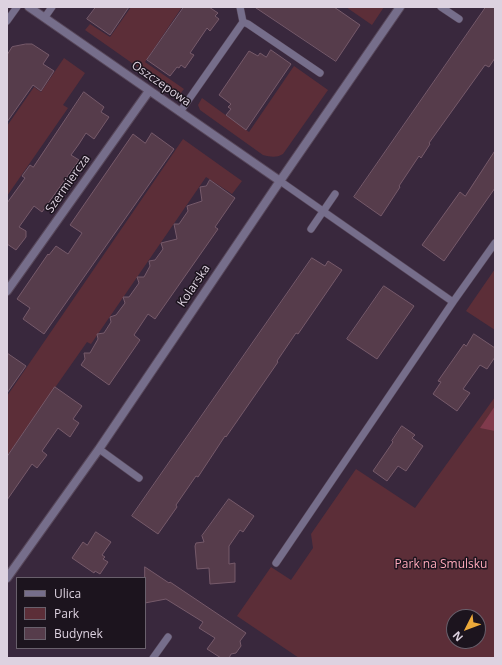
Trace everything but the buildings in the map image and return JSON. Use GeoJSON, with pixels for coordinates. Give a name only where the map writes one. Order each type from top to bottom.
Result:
{"type":"FeatureCollection","features":[{"type":"Feature","properties":{"kind":"street","name":"Oszczepowa"},"geometry":{"type":"LineString","coordinates":[[29,7],[280,181]]}},
{"type":"Feature","properties":{"kind":"street","name":"Kolarska"},"geometry":{"type":"LineString","coordinates":[[7,578],[99,449],[280,181],[400,7]]}},
{"type":"Feature","properties":{"kind":"street","name":"Szermiercza"},"geometry":{"type":"LineString","coordinates":[[7,291],[149,91]]}},
{"type":"Feature","properties":{"kind":"lane"},"geometry":{"type":"LineString","coordinates":[[7,21],[17,7]]}},
{"type":"Feature","properties":{"kind":"lane"},"geometry":{"type":"LineString","coordinates":[[45,17],[52,7]]}},
{"type":"Feature","properties":{"kind":"lane"},"geometry":{"type":"LineString","coordinates":[[180,112],[243,22],[240,7]]}},
{"type":"Feature","properties":{"kind":"lane"},"geometry":{"type":"LineString","coordinates":[[441,7],[460,19]]}},
{"type":"Feature","properties":{"kind":"lane"},"geometry":{"type":"LineString","coordinates":[[243,22],[320,73]]}},
{"type":"Feature","properties":{"kind":"lane"},"geometry":{"type":"LineString","coordinates":[[280,181],[453,302]]}},
{"type":"Feature","properties":{"kind":"lane"},"geometry":{"type":"LineString","coordinates":[[311,230],[335,194]]}},
{"type":"Feature","properties":{"kind":"lane"},"geometry":{"type":"LineString","coordinates":[[276,563],[453,302],[495,243]]}},
{"type":"Feature","properties":{"kind":"lane"},"geometry":{"type":"LineString","coordinates":[[99,449],[139,478]]}},
{"type":"Feature","properties":{"kind":"lane"},"geometry":{"type":"LineString","coordinates":[[153,658],[168,637]]}},
{"type":"Feature","properties":{"kind":"green space"},"geometry":{"type":"Polygon","coordinates":[[[131,7],[182,7],[145,62],[184,89],[180,94],[176,94],[85,30],[90,24],[110,37],[131,7]]]}},
{"type":"Feature","properties":{"kind":"green space"},"geometry":{"type":"Polygon","coordinates":[[[346,7],[384,7],[372,25],[346,7]]]}},
{"type":"Feature","properties":{"kind":"green space"},"geometry":{"type":"Polygon","coordinates":[[[64,58],[85,73],[63,105],[68,108],[7,196],[7,126],[34,87],[41,92],[64,58]]]}},
{"type":"Feature","properties":{"kind":"green space"},"geometry":{"type":"Polygon","coordinates":[[[294,66],[328,90],[283,154],[273,157],[263,155],[200,110],[198,105],[202,98],[249,132],[294,66]]]}},
{"type":"Feature","properties":{"kind":"green space"},"geometry":{"type":"Polygon","coordinates":[[[183,139],[242,181],[232,194],[206,177],[91,344],[87,342],[7,456],[7,396],[183,139]]]}},
{"type":"Feature","properties":{"kind":"green space"},"geometry":{"type":"Polygon","coordinates":[[[495,269],[495,330],[466,311],[495,269]]]}},
{"type":"Feature","properties":{"kind":"green space","name":"Park na Smulsku"},"geometry":{"type":"Polygon","coordinates":[[[495,397],[495,658],[299,658],[237,616],[271,567],[291,580],[313,548],[311,534],[356,469],[415,508],[495,397]]]}},
{"type":"Feature","properties":{"kind":"shaded area"},"geometry":{"type":"Polygon","coordinates":[[[495,406],[495,431],[480,428],[495,406]]]}}]}
